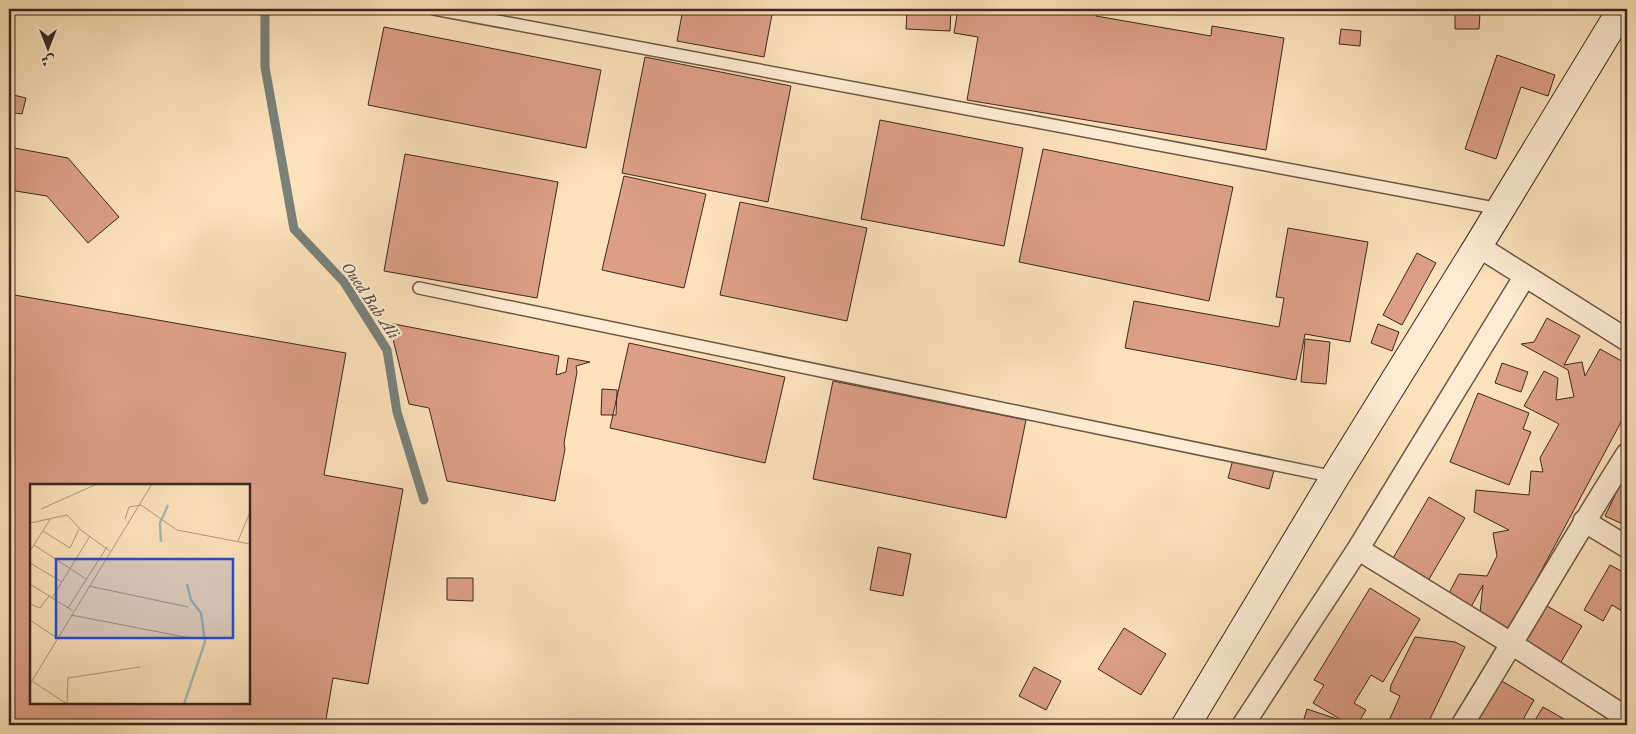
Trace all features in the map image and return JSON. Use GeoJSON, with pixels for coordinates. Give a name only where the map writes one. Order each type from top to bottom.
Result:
{"type":"FeatureCollection","features":[{"type":"Feature","properties":{"kind":"main road"},"geometry":{"type":"LineString","coordinates":[[1186,725],[1335,477],[1622,9]]}},
{"type":"Feature","properties":{"kind":"street"},"geometry":{"type":"LineString","coordinates":[[1478,246],[1627,340]]}},
{"type":"Feature","properties":{"kind":"street"},"geometry":{"type":"LineString","coordinates":[[1243,725],[1358,549],[1526,276]]}},
{"type":"Feature","properties":{"kind":"street"},"geometry":{"type":"LineString","coordinates":[[1462,725],[1584,521],[1627,454]]}},
{"type":"Feature","properties":{"kind":"street"},"geometry":{"type":"LineString","coordinates":[[1584,521],[1627,547]]}},
{"type":"Feature","properties":{"kind":"street"},"geometry":{"type":"LineString","coordinates":[[1358,549],[1627,718]]}},
{"type":"Feature","properties":{"kind":"lane"},"geometry":{"type":"LineString","coordinates":[[434,9],[1500,209]]}},
{"type":"Feature","properties":{"kind":"lane"},"geometry":{"type":"LineString","coordinates":[[419,288],[1335,477]]}},
{"type":"Feature","properties":{"kind":"building"},"geometry":{"type":"Polygon","coordinates":[[[313,9],[333,9],[333,13],[313,13],[313,9]]]}},
{"type":"Feature","properties":{"kind":"building"},"geometry":{"type":"Polygon","coordinates":[[[683,9],[773,9],[764,57],[677,41],[683,9]]]}},
{"type":"Feature","properties":{"kind":"building"},"geometry":{"type":"Polygon","coordinates":[[[907,9],[951,9],[950,31],[906,29],[907,9]]]}},
{"type":"Feature","properties":{"kind":"building"},"geometry":{"type":"Polygon","coordinates":[[[958,9],[1084,9],[1097,11],[1096,16],[1211,36],[1212,26],[1284,38],[1266,150],[967,100],[978,37],[954,33],[958,9]]]}},
{"type":"Feature","properties":{"kind":"building"},"geometry":{"type":"Polygon","coordinates":[[[1411,9],[1411,11],[1362,10],[1411,9]]]}},
{"type":"Feature","properties":{"kind":"building"},"geometry":{"type":"Polygon","coordinates":[[[1455,12],[1480,13],[1479,29],[1455,29],[1455,12]]]}},
{"type":"Feature","properties":{"kind":"building"},"geometry":{"type":"Polygon","coordinates":[[[384,27],[601,70],[586,148],[368,105],[384,27]]]}},
{"type":"Feature","properties":{"kind":"building"},"geometry":{"type":"Polygon","coordinates":[[[1341,29],[1361,31],[1360,46],[1339,44],[1341,29]]]}},
{"type":"Feature","properties":{"kind":"building"},"geometry":{"type":"Polygon","coordinates":[[[1497,55],[1555,75],[1548,96],[1521,87],[1496,159],[1465,149],[1497,55]]]}},
{"type":"Feature","properties":{"kind":"building"},"geometry":{"type":"Polygon","coordinates":[[[645,57],[791,86],[768,202],[622,173],[645,57]]]}},
{"type":"Feature","properties":{"kind":"building"},"geometry":{"type":"Polygon","coordinates":[[[9,94],[26,98],[22,114],[9,112],[9,94]]]}},
{"type":"Feature","properties":{"kind":"building"},"geometry":{"type":"Polygon","coordinates":[[[880,120],[1023,148],[1004,246],[861,219],[880,120]]]}},
{"type":"Feature","properties":{"kind":"building"},"geometry":{"type":"Polygon","coordinates":[[[9,147],[68,158],[119,217],[88,243],[47,196],[9,190],[9,147]]]}},
{"type":"Feature","properties":{"kind":"building"},"geometry":{"type":"Polygon","coordinates":[[[1043,149],[1233,187],[1209,301],[1019,262],[1043,149]]]}},
{"type":"Feature","properties":{"kind":"building"},"geometry":{"type":"Polygon","coordinates":[[[405,154],[558,182],[537,298],[384,271],[405,154]]]}},
{"type":"Feature","properties":{"kind":"building"},"geometry":{"type":"Polygon","coordinates":[[[624,176],[706,194],[684,288],[602,270],[624,176]]]}},
{"type":"Feature","properties":{"kind":"building"},"geometry":{"type":"Polygon","coordinates":[[[740,202],[867,228],[847,321],[720,295],[740,202]]]}},
{"type":"Feature","properties":{"kind":"building"},"geometry":{"type":"Polygon","coordinates":[[[1288,228],[1368,242],[1350,342],[1305,334],[1296,380],[1125,348],[1134,301],[1279,327],[1284,298],[1276,297],[1288,228]]]}},
{"type":"Feature","properties":{"kind":"building"},"geometry":{"type":"Polygon","coordinates":[[[1417,253],[1436,263],[1402,325],[1383,315],[1417,253]]]}},
{"type":"Feature","properties":{"kind":"building"},"geometry":{"type":"Polygon","coordinates":[[[9,294],[346,353],[324,475],[403,489],[368,684],[333,678],[325,725],[9,725],[9,294]]]}},
{"type":"Feature","properties":{"kind":"building"},"geometry":{"type":"Polygon","coordinates":[[[1547,318],[1580,336],[1564,365],[1582,362],[1585,376],[1600,349],[1627,364],[1627,411],[1510,629],[1480,613],[1483,585],[1471,607],[1448,595],[1459,574],[1487,576],[1497,556],[1493,533],[1509,530],[1474,512],[1476,490],[1529,495],[1531,471],[1543,472],[1540,458],[1559,424],[1524,406],[1544,371],[1558,378],[1556,400],[1574,397],[1568,370],[1521,344],[1534,342],[1547,318]]]}},
{"type":"Feature","properties":{"kind":"building"},"geometry":{"type":"Polygon","coordinates":[[[389,323],[559,356],[556,375],[566,372],[568,358],[590,362],[576,366],[577,372],[555,501],[447,481],[429,408],[409,404],[389,323]]]}},
{"type":"Feature","properties":{"kind":"building"},"geometry":{"type":"Polygon","coordinates":[[[1378,324],[1399,332],[1392,351],[1371,343],[1378,324]]]}},
{"type":"Feature","properties":{"kind":"building"},"geometry":{"type":"Polygon","coordinates":[[[1305,339],[1330,342],[1326,384],[1301,382],[1305,339]]]}},
{"type":"Feature","properties":{"kind":"building"},"geometry":{"type":"Polygon","coordinates":[[[629,343],[785,377],[765,463],[610,428],[629,343]]]}},
{"type":"Feature","properties":{"kind":"building"},"geometry":{"type":"Polygon","coordinates":[[[1502,363],[1528,372],[1521,392],[1495,383],[1502,363]]]}},
{"type":"Feature","properties":{"kind":"building"},"geometry":{"type":"Polygon","coordinates":[[[833,381],[1026,420],[1006,518],[813,479],[833,381]]]}},
{"type":"Feature","properties":{"kind":"building"},"geometry":{"type":"Polygon","coordinates":[[[602,389],[617,390],[616,415],[601,415],[602,389]]]}},
{"type":"Feature","properties":{"kind":"building"},"geometry":{"type":"Polygon","coordinates":[[[1478,393],[1529,413],[1523,429],[1531,432],[1509,485],[1450,462],[1478,393]]]}},
{"type":"Feature","properties":{"kind":"building"},"geometry":{"type":"Polygon","coordinates":[[[1235,452],[1276,463],[1269,489],[1228,478],[1235,452]]]}},
{"type":"Feature","properties":{"kind":"building"},"geometry":{"type":"Polygon","coordinates":[[[1627,470],[1627,526],[1605,516],[1627,470]]]}},
{"type":"Feature","properties":{"kind":"building"},"geometry":{"type":"Polygon","coordinates":[[[1429,497],[1465,518],[1425,586],[1389,565],[1429,497]]]}},
{"type":"Feature","properties":{"kind":"building"},"geometry":{"type":"Polygon","coordinates":[[[878,547],[911,554],[903,596],[870,590],[878,547]]]}},
{"type":"Feature","properties":{"kind":"building"},"geometry":{"type":"Polygon","coordinates":[[[1610,565],[1627,574],[1627,614],[1612,605],[1603,621],[1584,610],[1610,565]]]}},
{"type":"Feature","properties":{"kind":"building"},"geometry":{"type":"Polygon","coordinates":[[[447,578],[473,578],[473,601],[447,600],[447,578]]]}},
{"type":"Feature","properties":{"kind":"building"},"geometry":{"type":"Polygon","coordinates":[[[1370,588],[1420,619],[1383,682],[1371,675],[1354,703],[1366,710],[1357,725],[1350,725],[1313,703],[1324,685],[1314,680],[1370,588]]]}},
{"type":"Feature","properties":{"kind":"building"},"geometry":{"type":"Polygon","coordinates":[[[1547,606],[1582,626],[1561,662],[1526,641],[1547,606]]]}},
{"type":"Feature","properties":{"kind":"building"},"geometry":{"type":"Polygon","coordinates":[[[1124,628],[1166,654],[1141,695],[1098,669],[1124,628]]]}},
{"type":"Feature","properties":{"kind":"building"},"geometry":{"type":"Polygon","coordinates":[[[1415,637],[1455,642],[1465,647],[1427,725],[1387,725],[1400,696],[1390,691],[1391,685],[1415,637]]]}},
{"type":"Feature","properties":{"kind":"building"},"geometry":{"type":"Polygon","coordinates":[[[1034,667],[1061,681],[1046,710],[1019,696],[1034,667]]]}},
{"type":"Feature","properties":{"kind":"building"},"geometry":{"type":"Polygon","coordinates":[[[1500,680],[1534,700],[1520,725],[1474,725],[1500,680]]]}},
{"type":"Feature","properties":{"kind":"building"},"geometry":{"type":"Polygon","coordinates":[[[1627,684],[1627,703],[1621,701],[1627,684]]]}},
{"type":"Feature","properties":{"kind":"building"},"geometry":{"type":"Polygon","coordinates":[[[1543,707],[1571,723],[1570,725],[1532,725],[1543,707]]]}},
{"type":"Feature","properties":{"kind":"building"},"geometry":{"type":"Polygon","coordinates":[[[1307,709],[1352,724],[1302,725],[1307,709]]]}},
{"type":"Feature","properties":{"kind":"waterway","name":"Oued Bab Ali"},"geometry":{"type":"LineString","coordinates":[[265,9],[265,67],[294,229],[344,282],[387,350],[397,412],[424,500]]}}]}
